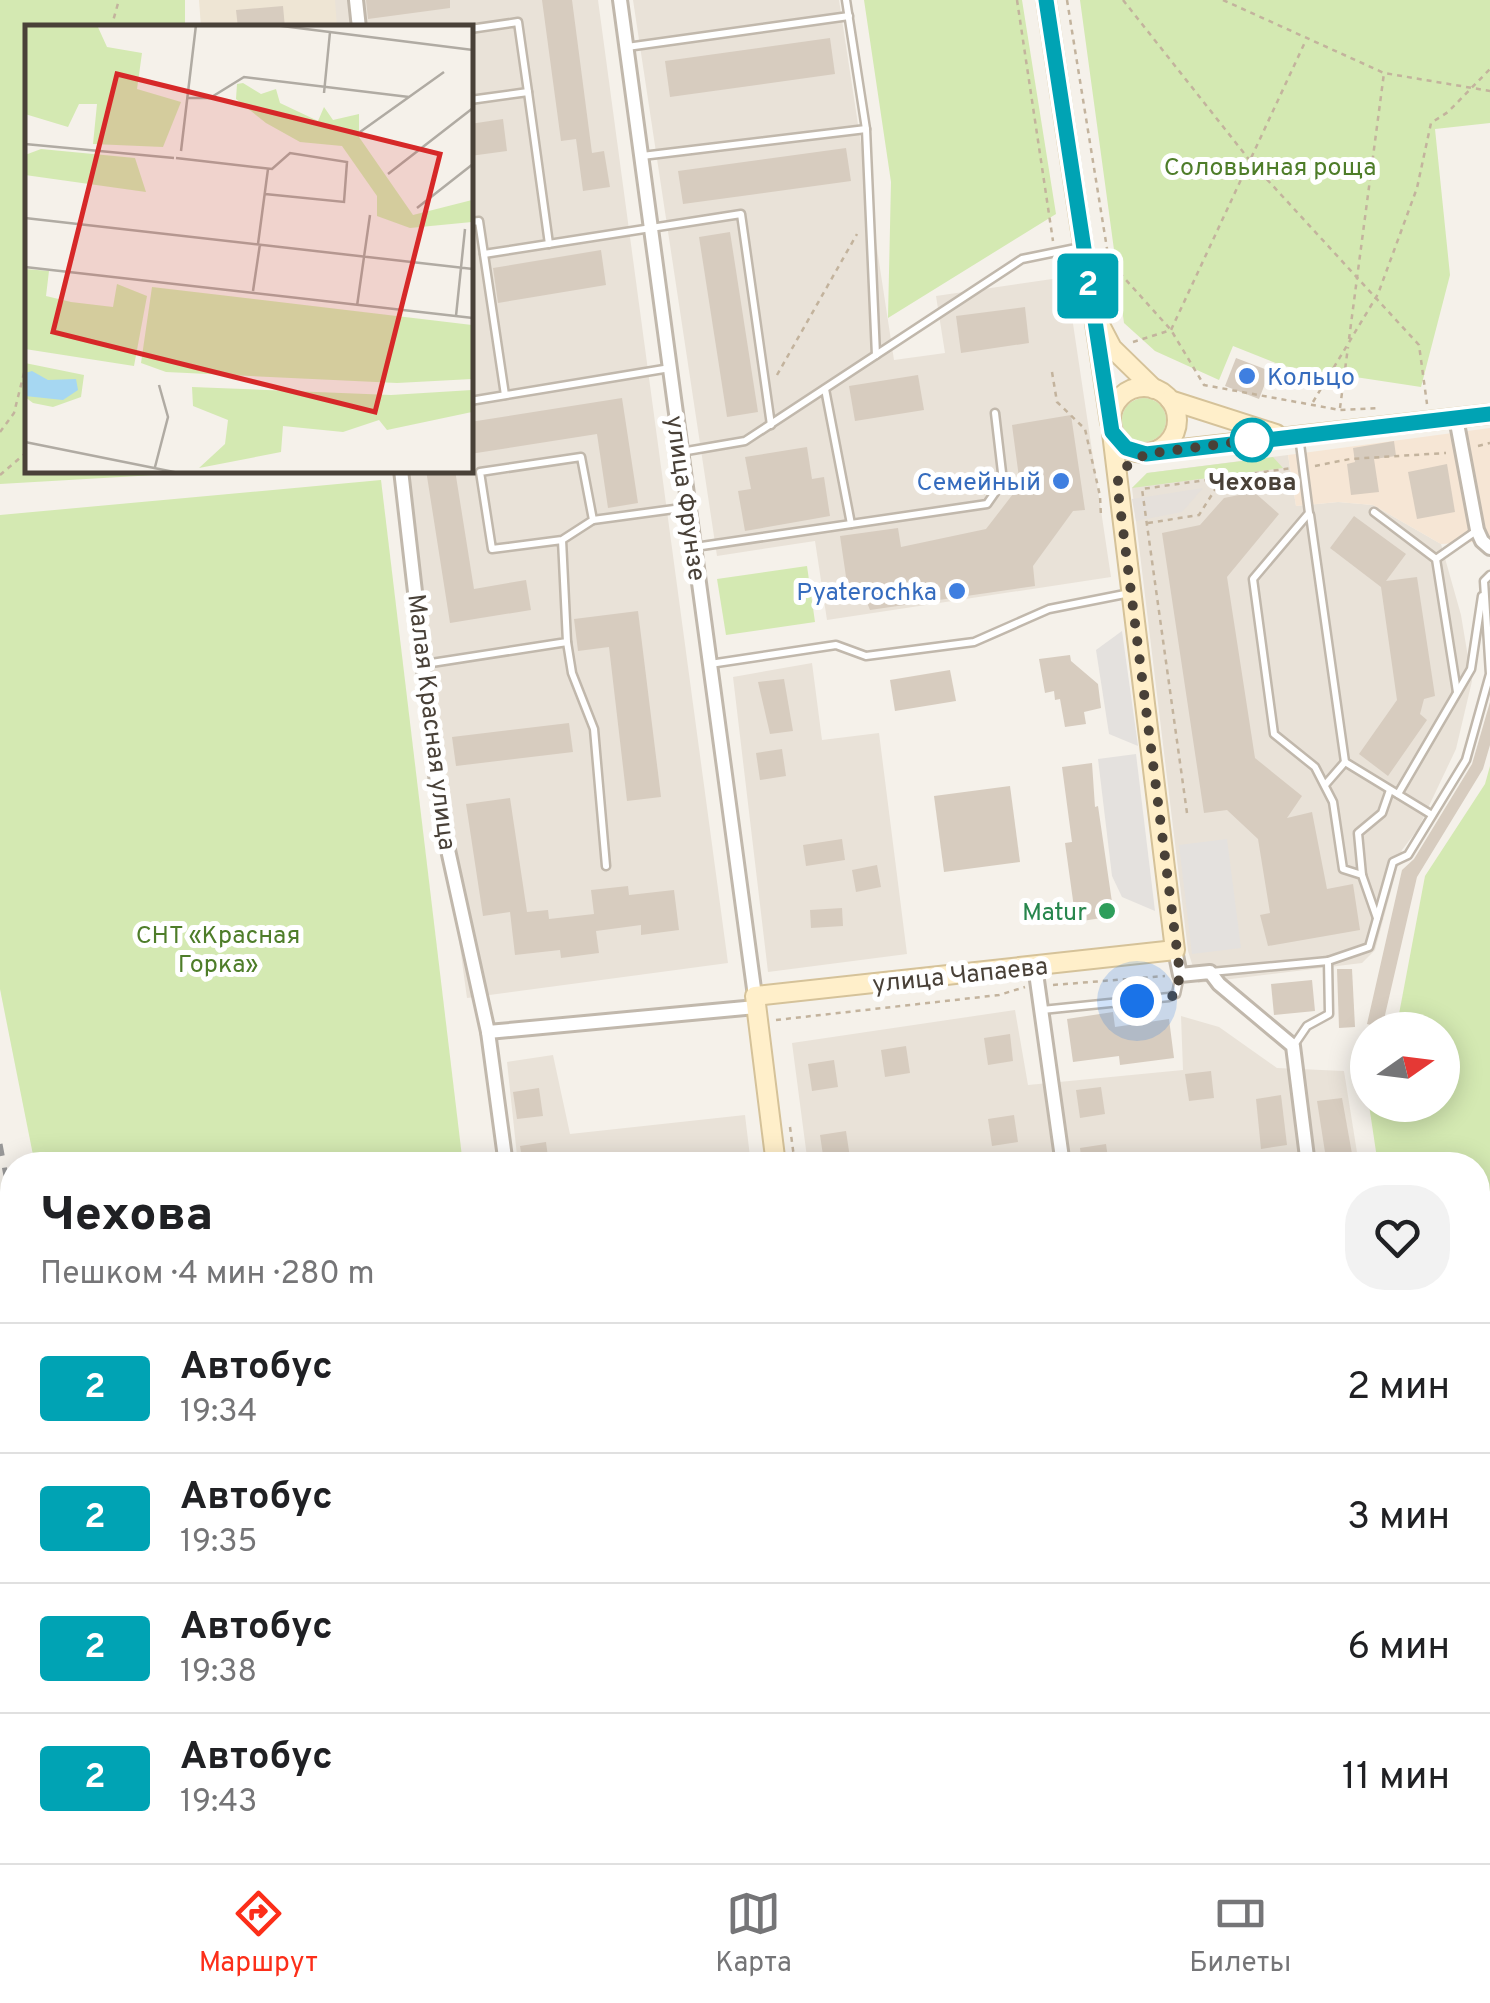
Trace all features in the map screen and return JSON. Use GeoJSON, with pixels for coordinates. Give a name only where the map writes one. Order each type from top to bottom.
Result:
{"type":"FeatureCollection","features":[{"type":"Feature","properties":{"kind":"main road"},"geometry":{"type":"LineString","coordinates":[[1046,0],[1111,427],[1176,950]]}},
{"type":"Feature","properties":{"kind":"main road"},"geometry":{"type":"LineString","coordinates":[[1092,309],[1112,348],[1170,400],[1292,436]]}},
{"type":"Feature","properties":{"kind":"main road"},"geometry":{"type":"LineString","coordinates":[[1154,389],[1144,387],[1124,394],[1116,402],[1111,427],[1126,448],[1151,453],[1490,414]]}},
{"type":"Feature","properties":{"kind":"main road"},"geometry":{"type":"LineString","coordinates":[[1117,483],[1124,468],[1164,446],[1176,430],[1177,419],[1170,400]]}},
{"type":"Feature","properties":{"kind":"main road","name":"улица Чапаева"},"geometry":{"type":"LineString","coordinates":[[755,1001],[1036,976],[1176,950]]}},
{"type":"Feature","properties":{"kind":"main road"},"geometry":{"type":"LineString","coordinates":[[755,1001],[774,1152]]}},
{"type":"Feature","properties":{"kind":"street"},"geometry":{"type":"LineString","coordinates":[[356,0],[359,25]]}},
{"type":"Feature","properties":{"kind":"street","name":"улица Фрунзе"},"geometry":{"type":"LineString","coordinates":[[620,0],[755,1001]]}},
{"type":"Feature","properties":{"kind":"street"},"geometry":{"type":"LineString","coordinates":[[1456,418],[1477,530],[1490,548]]}},
{"type":"Feature","properties":{"kind":"street","name":"Малая Красная улица"},"geometry":{"type":"LineString","coordinates":[[401,472],[441,818],[488,1032],[504,1152]]}},
{"type":"Feature","properties":{"kind":"street"},"geometry":{"type":"LineString","coordinates":[[1176,950],[1180,974],[1210,972],[1219,984],[1294,1046],[1306,1152]]}},
{"type":"Feature","properties":{"kind":"street"},"geometry":{"type":"LineString","coordinates":[[1036,976],[1060,1152]]}},
{"type":"Feature","properties":{"kind":"street","name":"улица Чапаева"},"geometry":{"type":"LineString","coordinates":[[488,1032],[755,1001]]}},
{"type":"Feature","properties":{"kind":"lane"},"geometry":{"type":"LineString","coordinates":[[846,0],[866,129],[876,356]]}},
{"type":"Feature","properties":{"kind":"lane"},"geometry":{"type":"LineString","coordinates":[[626,47],[848,16]]}},
{"type":"Feature","properties":{"kind":"lane"},"geometry":{"type":"LineString","coordinates":[[472,29],[518,22],[549,244]]}},
{"type":"Feature","properties":{"kind":"lane"},"geometry":{"type":"LineString","coordinates":[[472,100],[528,92]]}},
{"type":"Feature","properties":{"kind":"lane"},"geometry":{"type":"LineString","coordinates":[[641,156],[866,129]]}},
{"type":"Feature","properties":{"kind":"lane"},"geometry":{"type":"LineString","coordinates":[[484,254],[741,214],[771,425]]}},
{"type":"Feature","properties":{"kind":"lane"},"geometry":{"type":"LineString","coordinates":[[472,222],[479,220],[505,395]]}},
{"type":"Feature","properties":{"kind":"lane"},"geometry":{"type":"LineString","coordinates":[[681,452],[745,441],[1022,259],[1082,246]]}},
{"type":"Feature","properties":{"kind":"lane"},"geometry":{"type":"LineString","coordinates":[[472,401],[670,368]]}},
{"type":"Feature","properties":{"kind":"lane"},"geometry":{"type":"LineString","coordinates":[[825,389],[851,524]]}},
{"type":"Feature","properties":{"kind":"lane"},"geometry":{"type":"LineString","coordinates":[[694,547],[987,504],[1004,481],[995,413]]}},
{"type":"Feature","properties":{"kind":"lane"},"geometry":{"type":"LineString","coordinates":[[1292,436],[1310,513],[1346,762],[1432,815]]}},
{"type":"Feature","properties":{"kind":"lane"},"geometry":{"type":"LineString","coordinates":[[593,520],[581,457],[480,472],[492,549],[562,540],[593,520],[688,508]]}},
{"type":"Feature","properties":{"kind":"lane"},"geometry":{"type":"LineString","coordinates":[[1374,512],[1436,559],[1457,693]]}},
{"type":"Feature","properties":{"kind":"lane"},"geometry":{"type":"LineString","coordinates":[[1310,513],[1253,579],[1274,734],[1316,767],[1333,802],[1343,869],[1362,875]]}},
{"type":"Feature","properties":{"kind":"lane"},"geometry":{"type":"LineString","coordinates":[[1436,559],[1477,530]]}},
{"type":"Feature","properties":{"kind":"lane"},"geometry":{"type":"LineString","coordinates":[[562,540],[567,642],[572,674],[594,729],[606,866]]}},
{"type":"Feature","properties":{"kind":"lane"},"geometry":{"type":"LineString","coordinates":[[1377,918],[1362,875],[1358,833],[1382,813],[1471,669],[1487,578]]}},
{"type":"Feature","properties":{"kind":"lane"},"geometry":{"type":"LineString","coordinates":[[1210,972],[1328,960],[1369,947],[1393,862],[1408,855],[1466,760],[1490,674],[1487,578]]}},
{"type":"Feature","properties":{"kind":"lane"},"geometry":{"type":"LineString","coordinates":[[709,664],[836,645],[866,656],[974,642],[1049,609],[1132,593]]}},
{"type":"Feature","properties":{"kind":"lane"},"geometry":{"type":"LineString","coordinates":[[424,664],[567,642]]}},
{"type":"Feature","properties":{"kind":"lane"},"geometry":{"type":"LineString","coordinates":[[1324,785],[1346,762]]}},
{"type":"Feature","properties":{"kind":"lane"},"geometry":{"type":"LineString","coordinates":[[1294,1046],[1307,1026],[1329,1014],[1328,960]]}},
{"type":"Feature","properties":{"kind":"lane"},"geometry":{"type":"LineString","coordinates":[[1041,1010],[1169,998],[1176,994],[1180,974]]}},
{"type":"Feature","properties":{"kind":"path"},"geometry":{"type":"LineString","coordinates":[[112,25],[119,0]]}},
{"type":"Feature","properties":{"kind":"path"},"geometry":{"type":"LineString","coordinates":[[1017,0],[1055,252]]}},
{"type":"Feature","properties":{"kind":"path"},"geometry":{"type":"LineString","coordinates":[[1067,0],[1109,261],[1171,330],[1204,385],[1340,410],[1394,407]]}},
{"type":"Feature","properties":{"kind":"path"},"geometry":{"type":"LineString","coordinates":[[1124,0],[1251,162],[1418,345],[1428,406]]}},
{"type":"Feature","properties":{"kind":"path"},"geometry":{"type":"LineString","coordinates":[[1223,0],[1384,73],[1490,91]]}},
{"type":"Feature","properties":{"kind":"path"},"geometry":{"type":"LineString","coordinates":[[1112,348],[1171,330],[1306,40]]}},
{"type":"Feature","properties":{"kind":"path"},"geometry":{"type":"LineString","coordinates":[[1312,404],[1374,300],[1418,188],[1431,122],[1448,112],[1490,69]]}},
{"type":"Feature","properties":{"kind":"path"},"geometry":{"type":"LineString","coordinates":[[1340,410],[1384,73]]}},
{"type":"Feature","properties":{"kind":"path"},"geometry":{"type":"LineString","coordinates":[[766,393],[868,215]]}},
{"type":"Feature","properties":{"kind":"path"},"geometry":{"type":"LineString","coordinates":[[0,432],[14,413],[25,369]]}},
{"type":"Feature","properties":{"kind":"path"},"geometry":{"type":"LineString","coordinates":[[1052,372],[1057,402],[1085,429],[1101,517]]}},
{"type":"Feature","properties":{"kind":"path"},"geometry":{"type":"LineString","coordinates":[[0,475],[25,454]]}},
{"type":"Feature","properties":{"kind":"path"},"geometry":{"type":"LineString","coordinates":[[1146,523],[1199,515],[1223,477]]}},
{"type":"Feature","properties":{"kind":"path"},"geometry":{"type":"LineString","coordinates":[[1142,489],[1186,813]]}},
{"type":"Feature","properties":{"kind":"path"},"geometry":{"type":"LineString","coordinates":[[776,1020],[999,995],[1036,976],[1180,974]]}},
{"type":"Feature","properties":{"kind":"path"},"geometry":{"type":"LineString","coordinates":[[790,1129],[793,1152]]}},
{"type":"Feature","properties":{"kind":"shaded area"},"geometry":{"type":"Polygon","coordinates":[[[199,0],[335,0],[337,25],[201,25],[199,0]]]}},
{"type":"Feature","properties":{"kind":"shaded area"},"geometry":{"type":"Polygon","coordinates":[[[332,0],[598,0],[728,963],[467,998],[395,472],[472,472],[472,25],[335,25],[332,0]]]}},
{"type":"Feature","properties":{"kind":"shaded area"},"geometry":{"type":"Polygon","coordinates":[[[633,0],[839,0],[894,360],[945,353],[936,296],[1066,277],[1111,577],[827,620],[815,541],[717,556],[633,0]]]}},
{"type":"Feature","properties":{"kind":"shaded area"},"geometry":{"type":"Polygon","coordinates":[[[1490,428],[1490,541],[1441,544],[1373,505],[1338,502],[1296,506],[1288,455],[1490,428]]]}},
{"type":"Feature","properties":{"kind":"shaded area"},"geometry":{"type":"Polygon","coordinates":[[[1288,455],[1296,506],[1338,502],[1373,505],[1441,544],[1461,615],[1472,681],[1456,749],[1418,829],[1402,850],[1375,950],[1362,963],[1198,983],[1188,951],[1132,488],[1147,473],[1288,455]]]}},
{"type":"Feature","properties":{"kind":"shaded area"},"geometry":{"type":"Polygon","coordinates":[[[1203,488],[1182,512],[1136,521],[1132,499],[1203,488]]]}},
{"type":"Feature","properties":{"kind":"shaded area"},"geometry":{"type":"Polygon","coordinates":[[[1122,631],[1138,746],[1109,734],[1096,650],[1122,631]]]}},
{"type":"Feature","properties":{"kind":"shaded area"},"geometry":{"type":"Polygon","coordinates":[[[812,663],[822,740],[879,733],[907,954],[768,972],[733,677],[812,663]]]}},
{"type":"Feature","properties":{"kind":"shaded area"},"geometry":{"type":"Polygon","coordinates":[[[1136,754],[1155,911],[1122,897],[1112,876],[1098,759],[1136,754]]]}},
{"type":"Feature","properties":{"kind":"shaded area"},"geometry":{"type":"Polygon","coordinates":[[[1227,839],[1241,948],[1192,954],[1179,845],[1227,839]]]}},
{"type":"Feature","properties":{"kind":"shaded area"},"geometry":{"type":"Polygon","coordinates":[[[1015,1010],[1028,1085],[1183,1070],[1181,1016],[1219,1027],[1277,1068],[1344,1071],[1357,1152],[806,1152],[792,1043],[1015,1010]]]}},
{"type":"Feature","properties":{"kind":"shaded area"},"geometry":{"type":"Polygon","coordinates":[[[553,1055],[570,1134],[745,1115],[749,1152],[517,1152],[507,1062],[553,1055]]]}},
{"type":"Feature","properties":{"kind":"green space"},"geometry":{"type":"Polygon","coordinates":[[[0,0],[185,0],[185,25],[25,25],[25,472],[207,472],[0,484],[0,0]]]}},
{"type":"Feature","properties":{"kind":"green space"},"geometry":{"type":"Polygon","coordinates":[[[864,0],[1022,0],[1056,214],[888,318],[891,182],[864,0]]]}},
{"type":"Feature","properties":{"kind":"green space","name":"Соловьиная роща"},"geometry":{"type":"Polygon","coordinates":[[[1080,0],[1490,0],[1490,123],[1435,129],[1450,275],[1421,387],[1283,366],[1233,346],[1219,380],[1155,351],[1124,323],[1080,0]]]}},
{"type":"Feature","properties":{"kind":"green space"},"geometry":{"type":"Polygon","coordinates":[[[1144,398],[1160,404],[1166,420],[1160,436],[1144,442],[1128,436],[1122,420],[1128,404],[1144,398]]]}},
{"type":"Feature","properties":{"kind":"green space"},"geometry":{"type":"Polygon","coordinates":[[[1273,457],[1283,468],[1132,488],[1147,473],[1273,457]]]}},
{"type":"Feature","properties":{"kind":"green space","name":"СНТ «Красная Горка»"},"geometry":{"type":"Polygon","coordinates":[[[381,480],[461,1152],[32,1152],[0,989],[0,515],[381,480]]]}},
{"type":"Feature","properties":{"kind":"green space"},"geometry":{"type":"Polygon","coordinates":[[[807,566],[815,622],[726,635],[717,579],[807,566]]]}},
{"type":"Feature","properties":{"kind":"green space"},"geometry":{"type":"Polygon","coordinates":[[[1490,766],[1490,1152],[1376,1152],[1372,1122],[1460,1122],[1460,1012],[1399,1012],[1425,876],[1485,784],[1490,766]]]}},
{"type":"Feature","properties":{"kind":"building"},"geometry":{"type":"Polygon","coordinates":[[[366,0],[450,0],[450,8],[368,19],[366,0]]]}},
{"type":"Feature","properties":{"kind":"building"},"geometry":{"type":"Polygon","coordinates":[[[542,0],[572,0],[592,153],[604,151],[610,187],[583,191],[576,139],[561,141],[542,0]]]}},
{"type":"Feature","properties":{"kind":"building"},"geometry":{"type":"Polygon","coordinates":[[[283,6],[285,25],[238,25],[236,10],[283,6]]]}},
{"type":"Feature","properties":{"kind":"building"},"geometry":{"type":"Polygon","coordinates":[[[830,38],[835,74],[670,97],[665,61],[830,38]]]}},
{"type":"Feature","properties":{"kind":"building"},"geometry":{"type":"Polygon","coordinates":[[[503,119],[507,151],[472,156],[472,124],[503,119]]]}},
{"type":"Feature","properties":{"kind":"building"},"geometry":{"type":"Polygon","coordinates":[[[846,148],[851,181],[683,204],[678,171],[846,148]]]}},
{"type":"Feature","properties":{"kind":"building"},"geometry":{"type":"Polygon","coordinates":[[[730,232],[758,412],[727,417],[699,237],[730,232]]]}},
{"type":"Feature","properties":{"kind":"building"},"geometry":{"type":"Polygon","coordinates":[[[601,250],[606,285],[498,303],[493,268],[601,250]]]}},
{"type":"Feature","properties":{"kind":"building"},"geometry":{"type":"Polygon","coordinates":[[[1025,307],[1029,343],[961,353],[956,316],[1025,307]]]}},
{"type":"Feature","properties":{"kind":"building"},"geometry":{"type":"Polygon","coordinates":[[[1236,358],[1270,371],[1259,399],[1225,386],[1236,358]]]}},
{"type":"Feature","properties":{"kind":"building"},"geometry":{"type":"Polygon","coordinates":[[[918,375],[924,410],[855,421],[849,386],[918,375]]]}},
{"type":"Feature","properties":{"kind":"building"},"geometry":{"type":"Polygon","coordinates":[[[622,398],[638,503],[608,508],[597,434],[472,454],[472,422],[622,398]]]}},
{"type":"Feature","properties":{"kind":"building"},"geometry":{"type":"Polygon","coordinates":[[[1071,415],[1085,510],[1073,511],[1033,566],[1035,586],[870,610],[864,595],[849,597],[840,536],[898,528],[901,547],[986,529],[1020,485],[1012,425],[1071,415]]]}},
{"type":"Feature","properties":{"kind":"building"},"geometry":{"type":"Polygon","coordinates":[[[1394,441],[1396,456],[1374,459],[1379,492],[1351,495],[1347,464],[1355,462],[1353,448],[1394,441]]]}},
{"type":"Feature","properties":{"kind":"building"},"geometry":{"type":"Polygon","coordinates":[[[807,447],[812,479],[824,477],[830,516],[745,531],[738,491],[751,489],[745,457],[807,447]]]}},
{"type":"Feature","properties":{"kind":"building"},"geometry":{"type":"Polygon","coordinates":[[[1447,464],[1455,512],[1417,519],[1408,472],[1447,464]]]}},
{"type":"Feature","properties":{"kind":"building"},"geometry":{"type":"Polygon","coordinates":[[[426,472],[455,472],[474,589],[526,580],[531,610],[450,623],[426,472]]]}},
{"type":"Feature","properties":{"kind":"building"},"geometry":{"type":"Polygon","coordinates":[[[1254,492],[1279,514],[1227,577],[1255,758],[1302,796],[1287,818],[1312,812],[1327,889],[1353,884],[1360,930],[1268,946],[1260,915],[1270,913],[1258,839],[1227,810],[1204,813],[1162,533],[1200,525],[1224,498],[1254,492]]]}},
{"type":"Feature","properties":{"kind":"building"},"geometry":{"type":"Polygon","coordinates":[[[1354,516],[1406,554],[1386,581],[1417,577],[1435,696],[1424,699],[1420,714],[1427,720],[1388,776],[1359,754],[1397,700],[1381,587],[1330,548],[1354,516]]]}},
{"type":"Feature","properties":{"kind":"building"},"geometry":{"type":"Polygon","coordinates":[[[638,611],[661,797],[627,801],[609,647],[578,651],[574,619],[638,611]]]}},
{"type":"Feature","properties":{"kind":"building"},"geometry":{"type":"Polygon","coordinates":[[[1070,655],[1071,661],[1098,684],[1101,708],[1084,712],[1086,724],[1065,727],[1060,699],[1055,700],[1054,691],[1045,693],[1039,659],[1070,655]]]}},
{"type":"Feature","properties":{"kind":"building"},"geometry":{"type":"Polygon","coordinates":[[[950,670],[956,701],[895,711],[890,680],[950,670]]]}},
{"type":"Feature","properties":{"kind":"building"},"geometry":{"type":"Polygon","coordinates":[[[784,679],[793,731],[770,734],[758,682],[784,679]]]}},
{"type":"Feature","properties":{"kind":"building"},"geometry":{"type":"Polygon","coordinates":[[[1490,702],[1490,745],[1483,769],[1417,877],[1386,1012],[1370,1012],[1402,870],[1414,859],[1472,764],[1490,702]]]}},
{"type":"Feature","properties":{"kind":"building"},"geometry":{"type":"Polygon","coordinates":[[[569,723],[573,752],[456,766],[452,737],[569,723]]]}},
{"type":"Feature","properties":{"kind":"building"},"geometry":{"type":"Polygon","coordinates":[[[782,749],[786,776],[760,780],[756,753],[782,749]]]}},
{"type":"Feature","properties":{"kind":"building"},"geometry":{"type":"Polygon","coordinates":[[[1092,763],[1095,807],[1098,806],[1114,916],[1076,922],[1065,843],[1072,842],[1062,767],[1092,763]]]}},
{"type":"Feature","properties":{"kind":"building"},"geometry":{"type":"Polygon","coordinates":[[[1010,786],[1020,862],[944,872],[934,796],[1010,786]]]}},
{"type":"Feature","properties":{"kind":"building"},"geometry":{"type":"Polygon","coordinates":[[[510,798],[527,912],[548,910],[549,919],[594,914],[591,890],[628,886],[629,895],[674,890],[679,930],[641,935],[641,925],[596,931],[599,953],[561,958],[560,950],[515,955],[510,912],[483,916],[466,804],[510,798]]]}},
{"type":"Feature","properties":{"kind":"building"},"geometry":{"type":"Polygon","coordinates":[[[842,839],[845,860],[806,866],[803,845],[842,839]]]}},
{"type":"Feature","properties":{"kind":"building"},"geometry":{"type":"Polygon","coordinates":[[[877,865],[881,887],[856,892],[852,870],[877,865]]]}},
{"type":"Feature","properties":{"kind":"building"},"geometry":{"type":"Polygon","coordinates":[[[842,908],[843,926],[811,928],[810,910],[842,908]]]}},
{"type":"Feature","properties":{"kind":"building"},"geometry":{"type":"Polygon","coordinates":[[[1337,969],[1352,969],[1354,1012],[1350,1012],[1350,1027],[1339,1028],[1337,969]]]}},
{"type":"Feature","properties":{"kind":"building"},"geometry":{"type":"Polygon","coordinates":[[[1312,980],[1315,1011],[1274,1015],[1271,984],[1312,980]]]}},
{"type":"Feature","properties":{"kind":"building"},"geometry":{"type":"Polygon","coordinates":[[[1113,1012],[1115,1027],[1169,1019],[1174,1058],[1120,1065],[1119,1056],[1073,1062],[1067,1019],[1113,1012]]]}},
{"type":"Feature","properties":{"kind":"building"},"geometry":{"type":"Polygon","coordinates":[[[1010,1034],[1013,1061],[988,1065],[984,1038],[1010,1034]]]}},
{"type":"Feature","properties":{"kind":"building"},"geometry":{"type":"Polygon","coordinates":[[[906,1046],[910,1073],[885,1077],[881,1050],[906,1046]]]}},
{"type":"Feature","properties":{"kind":"building"},"geometry":{"type":"Polygon","coordinates":[[[834,1060],[838,1087],[812,1091],[808,1064],[834,1060]]]}},
{"type":"Feature","properties":{"kind":"building"},"geometry":{"type":"Polygon","coordinates":[[[1211,1071],[1214,1098],[1189,1101],[1185,1074],[1211,1071]]]}},
{"type":"Feature","properties":{"kind":"building"},"geometry":{"type":"Polygon","coordinates":[[[1101,1087],[1105,1114],[1080,1118],[1076,1090],[1101,1087]]]}},
{"type":"Feature","properties":{"kind":"building"},"geometry":{"type":"Polygon","coordinates":[[[539,1088],[543,1116],[517,1119],[513,1092],[539,1088]]]}},
{"type":"Feature","properties":{"kind":"building"},"geometry":{"type":"Polygon","coordinates":[[[1281,1095],[1287,1145],[1261,1149],[1256,1099],[1281,1095]]]}},
{"type":"Feature","properties":{"kind":"building"},"geometry":{"type":"Polygon","coordinates":[[[1342,1098],[1352,1152],[1325,1152],[1317,1101],[1342,1098]]]}},
{"type":"Feature","properties":{"kind":"building"},"geometry":{"type":"Polygon","coordinates":[[[1014,1115],[1018,1142],[992,1146],[988,1119],[1014,1115]]]}},
{"type":"Feature","properties":{"kind":"building"},"geometry":{"type":"Polygon","coordinates":[[[846,1131],[849,1152],[823,1152],[820,1135],[846,1131]]]}},
{"type":"Feature","properties":{"kind":"building"},"geometry":{"type":"Polygon","coordinates":[[[546,1142],[547,1152],[521,1152],[520,1146],[546,1142]]]}},
{"type":"Feature","properties":{"kind":"building"},"geometry":{"type":"Polygon","coordinates":[[[1106,1144],[1107,1152],[1080,1152],[1080,1148],[1106,1144]]]}},
{"type":"Feature","properties":{"kind":"railway"},"geometry":{"type":"LineString","coordinates":[[0,1144],[2,1152]]}},
{"type":"Feature","properties":{"kind":"bus line","name":"2"},"geometry":{"type":"LineString","coordinates":[[1046,0],[1110,422],[1118,442],[1135,453],[1146,454],[1490,414]]}},
{"type":"Feature","properties":{"kind":"place","name":"Кольцо"},"geometry":{"type":"Point","coordinates":[1247,376]}},
{"type":"Feature","properties":{"kind":"place","name":"Чехова"},"geometry":{"type":"Point","coordinates":[1252,440]}},
{"type":"Feature","properties":{"kind":"place","name":"Семейный"},"geometry":{"type":"Point","coordinates":[1061,481]}},
{"type":"Feature","properties":{"kind":"place","name":"Pyaterochka"},"geometry":{"type":"Point","coordinates":[957,591]}},
{"type":"Feature","properties":{"kind":"place","name":"Matur"},"geometry":{"type":"Point","coordinates":[1107,911]}},
{"type":"Feature","properties":{"kind":"route"},"geometry":{"type":"LineString","coordinates":[[1137,1001],[1176,994],[1180,974],[1117,483],[1124,468],[1146,454],[1252,440]]}}]}
